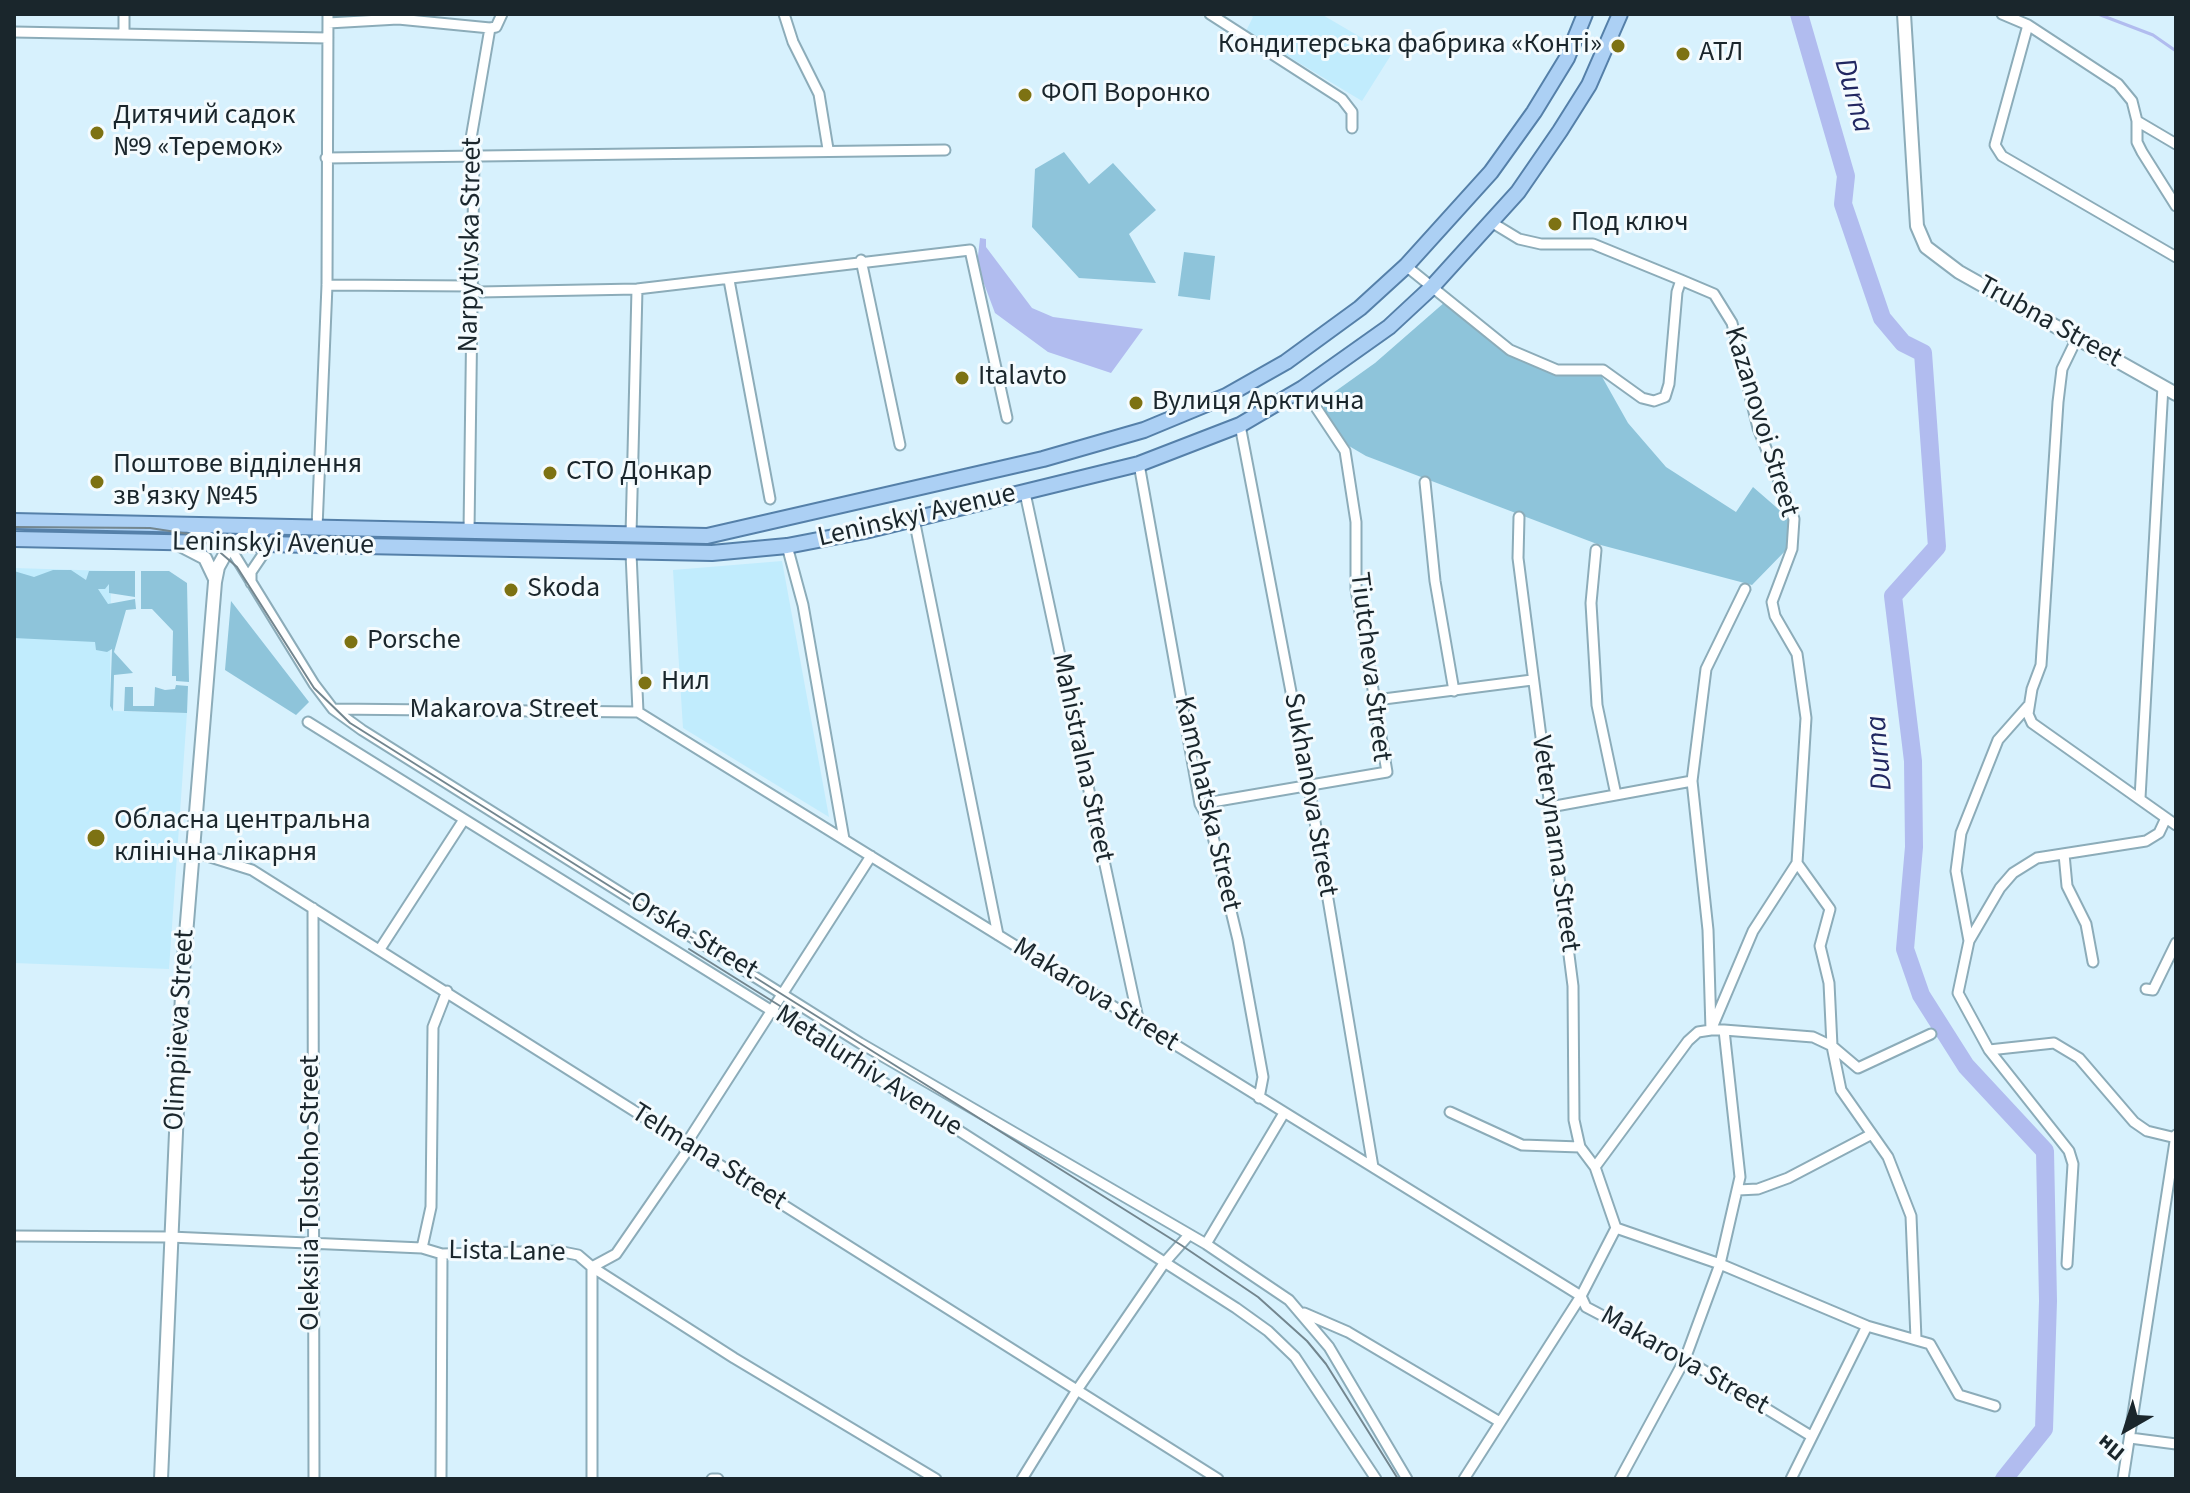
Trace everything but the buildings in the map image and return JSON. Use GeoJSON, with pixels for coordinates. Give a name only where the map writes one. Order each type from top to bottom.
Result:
{"type":"FeatureCollection","features":[{"type":"Feature","properties":{"kind":"main road","name":"Leninskyi Avenue"},"geometry":{"type":"LineString","coordinates":[[14,521],[707,536],[736,532],[1043,459],[1144,430],[1226,396],[1299,353],[1360,308],[1406,266],[1491,172],[1534,112],[1567,58],[1585,14]]}},
{"type":"Feature","properties":{"kind":"main road","name":"Leninskyi Avenue"},"geometry":{"type":"LineString","coordinates":[[14,539],[175,542],[229,547],[271,543],[712,553],[787,546],[914,519],[1139,464],[1240,425],[1303,388],[1389,327],[1431,288],[1518,192],[1589,85],[1620,14]]}},
{"type":"Feature","properties":{"kind":"main road","name":"Trubna Street"},"geometry":{"type":"LineString","coordinates":[[1904,14],[1917,226],[1926,247],[1949,266],[2176,394]]}},
{"type":"Feature","properties":{"kind":"main road"},"geometry":{"type":"LineString","coordinates":[[1066,453],[1060,462],[1064,475],[1077,479]]}},
{"type":"Feature","properties":{"kind":"main road"},"geometry":{"type":"LineString","coordinates":[[1042,488],[1057,477],[1054,464],[1043,459]]}},
{"type":"Feature","properties":{"kind":"main road"},"geometry":{"type":"LineString","coordinates":[[215,582],[229,547],[247,534],[282,528]]}},
{"type":"Feature","properties":{"kind":"main road"},"geometry":{"type":"LineString","coordinates":[[175,542],[205,558],[215,582]]}},
{"type":"Feature","properties":{"kind":"main road","name":"Olimpiieva Street"},"geometry":{"type":"LineString","coordinates":[[161,1479],[170,1237],[191,851],[215,582]]}},
{"type":"Feature","properties":{"kind":"street"},"geometry":{"type":"LineString","coordinates":[[124,14],[124,33]]}},
{"type":"Feature","properties":{"kind":"street"},"geometry":{"type":"LineString","coordinates":[[317,528],[327,285],[328,18],[398,19],[490,28],[496,27],[502,14]]}},
{"type":"Feature","properties":{"kind":"street"},"geometry":{"type":"LineString","coordinates":[[784,14],[793,42],[819,94],[828,149]]}},
{"type":"Feature","properties":{"kind":"street"},"geometry":{"type":"LineString","coordinates":[[1210,14],[1342,99],[1352,112],[1352,128]]}},
{"type":"Feature","properties":{"kind":"street"},"geometry":{"type":"LineString","coordinates":[[2002,14],[2028,25],[2118,84],[2132,101],[2137,121],[2137,142],[2176,206]]}},
{"type":"Feature","properties":{"kind":"street"},"geometry":{"type":"LineString","coordinates":[[2028,25],[1995,145],[2002,156],[2176,257]]}},
{"type":"Feature","properties":{"kind":"street","name":"Narpytivska Street"},"geometry":{"type":"LineString","coordinates":[[469,531],[474,156],[469,150],[490,28]]}},
{"type":"Feature","properties":{"kind":"street"},"geometry":{"type":"LineString","coordinates":[[14,32],[328,38]]}},
{"type":"Feature","properties":{"kind":"street"},"geometry":{"type":"LineString","coordinates":[[2137,121],[2176,144]]}},
{"type":"Feature","properties":{"kind":"street"},"geometry":{"type":"LineString","coordinates":[[326,158],[828,149],[945,150]]}},
{"type":"Feature","properties":{"kind":"street","name":"Kazanovoi Street"},"geometry":{"type":"LineString","coordinates":[[1491,222],[1519,239],[1541,244],[1593,244],[1681,280],[1714,294],[1732,323],[1758,428],[1794,519],[1792,549],[1772,602],[1775,616],[1797,654],[1806,718],[1797,863]]}},
{"type":"Feature","properties":{"kind":"street"},"geometry":{"type":"LineString","coordinates":[[327,285],[472,286],[479,292],[637,289],[729,280],[861,260],[970,250],[1007,418]]}},
{"type":"Feature","properties":{"kind":"street"},"geometry":{"type":"LineString","coordinates":[[861,260],[900,445]]}},
{"type":"Feature","properties":{"kind":"street"},"geometry":{"type":"LineString","coordinates":[[1406,266],[1431,288]]}},
{"type":"Feature","properties":{"kind":"street"},"geometry":{"type":"LineString","coordinates":[[729,280],[770,499]]}},
{"type":"Feature","properties":{"kind":"street","name":"Kazanovoi Street"},"geometry":{"type":"LineString","coordinates":[[1431,288],[1510,350],[1557,370],[1603,370],[1642,398],[1654,401],[1665,397],[1669,384],[1677,292],[1681,280]]}},
{"type":"Feature","properties":{"kind":"street"},"geometry":{"type":"LineString","coordinates":[[631,535],[637,289]]}},
{"type":"Feature","properties":{"kind":"street"},"geometry":{"type":"LineString","coordinates":[[1969,941],[1956,871],[1961,833],[1998,740],[2028,706],[2041,665],[2062,369],[2077,338]]}},
{"type":"Feature","properties":{"kind":"street"},"geometry":{"type":"LineString","coordinates":[[2140,798],[2163,386]]}},
{"type":"Feature","properties":{"kind":"street","name":"Tiutcheva Street"},"geometry":{"type":"LineString","coordinates":[[1200,804],[1387,772],[1356,589],[1356,522],[1345,451],[1303,388]]}},
{"type":"Feature","properties":{"kind":"street","name":"Sukhanova Street"},"geometry":{"type":"LineString","coordinates":[[1240,425],[1309,786],[1373,1167]]}},
{"type":"Feature","properties":{"kind":"street","name":"Kamchatska Street"},"geometry":{"type":"LineString","coordinates":[[1139,464],[1200,804],[1209,820],[1238,940],[1263,1077],[1259,1098]]}},
{"type":"Feature","properties":{"kind":"street"},"geometry":{"type":"LineString","coordinates":[[1425,482],[1435,581],[1454,691]]}},
{"type":"Feature","properties":{"kind":"street","name":"Mahistralna Street"},"geometry":{"type":"LineString","coordinates":[[1025,493],[1139,1023]]}},
{"type":"Feature","properties":{"kind":"street","name":"Veterynarna Street"},"geometry":{"type":"LineString","coordinates":[[1519,517],[1518,558],[1532,680],[1573,986],[1574,1120],[1580,1147],[1595,1167],[1616,1228]]}},
{"type":"Feature","properties":{"kind":"street"},"geometry":{"type":"LineString","coordinates":[[914,519],[998,935]]}},
{"type":"Feature","properties":{"kind":"street"},"geometry":{"type":"LineString","coordinates":[[162,523],[190,527],[229,547]]}},
{"type":"Feature","properties":{"kind":"street"},"geometry":{"type":"LineString","coordinates":[[251,586],[251,572],[271,543]]}},
{"type":"Feature","properties":{"kind":"street"},"geometry":{"type":"LineString","coordinates":[[787,546],[803,605],[844,839]]}},
{"type":"Feature","properties":{"kind":"street","name":"Orska Street"},"geometry":{"type":"LineString","coordinates":[[229,547],[251,586],[333,709],[541,844],[785,993],[860,1043],[1206,1244],[1303,1313],[1348,1332],[1500,1422]]}},
{"type":"Feature","properties":{"kind":"street"},"geometry":{"type":"LineString","coordinates":[[1596,550],[1591,603],[1597,705],[1616,795]]}},
{"type":"Feature","properties":{"kind":"street"},"geometry":{"type":"LineString","coordinates":[[631,553],[638,712]]}},
{"type":"Feature","properties":{"kind":"street"},"geometry":{"type":"LineString","coordinates":[[1711,1030],[1708,930],[1692,781],[1706,669],[1745,589]]}},
{"type":"Feature","properties":{"kind":"street"},"geometry":{"type":"LineString","coordinates":[[1376,700],[1532,680]]}},
{"type":"Feature","properties":{"kind":"street"},"geometry":{"type":"LineString","coordinates":[[2028,706],[2032,723],[2176,825]]}},
{"type":"Feature","properties":{"kind":"street","name":"Makarova Street"},"geometry":{"type":"LineString","coordinates":[[333,709],[638,712],[1581,1296],[1586,1307],[1685,1359],[1811,1436]]}},
{"type":"Feature","properties":{"kind":"street","name":"Metalurhiv Avenue"},"geometry":{"type":"LineString","coordinates":[[308,722],[772,1011],[1268,1331],[1295,1357],[1376,1479]]}},
{"type":"Feature","properties":{"kind":"street"},"geometry":{"type":"LineString","coordinates":[[1550,807],[1692,781]]}},
{"type":"Feature","properties":{"kind":"street"},"geometry":{"type":"LineString","coordinates":[[2067,1264],[2073,1164],[2069,1151],[1989,1050],[1958,993],[1969,941],[2000,888],[2013,873],[2037,858],[2146,841],[2159,833],[2166,818]]}},
{"type":"Feature","properties":{"kind":"street"},"geometry":{"type":"LineString","coordinates":[[380,949],[463,821]]}},
{"type":"Feature","properties":{"kind":"street","name":"Telmana Street"},"geometry":{"type":"LineString","coordinates":[[191,851],[252,870],[1218,1479]]}},
{"type":"Feature","properties":{"kind":"street"},"geometry":{"type":"LineString","coordinates":[[2064,854],[2067,886],[2086,924],[2093,962]]}},
{"type":"Feature","properties":{"kind":"street"},"geometry":{"type":"LineString","coordinates":[[592,1479],[592,1267],[616,1254],[685,1154],[686,1144],[871,856]]}},
{"type":"Feature","properties":{"kind":"street"},"geometry":{"type":"LineString","coordinates":[[1711,1030],[1753,931],[1797,863],[1830,909],[1820,946],[1829,983],[1832,1046],[1841,1090],[1898,1178],[1911,1216],[1916,1339]]}},
{"type":"Feature","properties":{"kind":"street","name":"Oleksiia Tolstoho Street"},"geometry":{"type":"LineString","coordinates":[[313,908],[311,1244],[314,1479]]}},
{"type":"Feature","properties":{"kind":"street"},"geometry":{"type":"LineString","coordinates":[[2146,989],[2153,990],[2176,943]]}},
{"type":"Feature","properties":{"kind":"street"},"geometry":{"type":"LineString","coordinates":[[422,1248],[431,1207],[433,1027],[447,991]]}},
{"type":"Feature","properties":{"kind":"street"},"geometry":{"type":"LineString","coordinates":[[1620,1479],[1685,1359],[1720,1264],[1738,1190],[1741,1163],[1730,1113],[1724,1030]]}},
{"type":"Feature","properties":{"kind":"street"},"geometry":{"type":"LineString","coordinates":[[1595,1167],[1688,1041],[1698,1032],[1724,1030],[1813,1037],[1832,1046],[1858,1068],[1931,1034]]}},
{"type":"Feature","properties":{"kind":"street"},"geometry":{"type":"LineString","coordinates":[[1989,1050],[2054,1043],[2079,1058],[2134,1122],[2147,1131],[2176,1137],[2123,1479]]}},
{"type":"Feature","properties":{"kind":"street"},"geometry":{"type":"LineString","coordinates":[[1450,1112],[1522,1145],[1580,1147]]}},
{"type":"Feature","properties":{"kind":"street"},"geometry":{"type":"LineString","coordinates":[[1206,1244],[1284,1113]]}},
{"type":"Feature","properties":{"kind":"street"},"geometry":{"type":"LineString","coordinates":[[1738,1190],[1758,1189],[1788,1178],[1872,1134]]}},
{"type":"Feature","properties":{"kind":"street"},"geometry":{"type":"LineString","coordinates":[[1464,1479],[1581,1296],[1616,1228],[1720,1264],[1867,1326],[1930,1344],[1959,1395],[1995,1406]]}},
{"type":"Feature","properties":{"kind":"street","name":"Lista Lane"},"geometry":{"type":"LineString","coordinates":[[14,1236],[170,1237],[422,1248],[442,1254],[558,1251],[578,1255],[592,1267],[936,1479]]}},
{"type":"Feature","properties":{"kind":"street"},"geometry":{"type":"LineString","coordinates":[[1022,1479],[1077,1390],[1165,1262],[1188,1236]]}},
{"type":"Feature","properties":{"kind":"street"},"geometry":{"type":"LineString","coordinates":[[441,1479],[442,1254]]}},
{"type":"Feature","properties":{"kind":"street","name":"Orska Street"},"geometry":{"type":"LineString","coordinates":[[1303,1313],[1362,1398],[1407,1479]]}},
{"type":"Feature","properties":{"kind":"street"},"geometry":{"type":"LineString","coordinates":[[1791,1479],[1867,1326]]}},
{"type":"Feature","properties":{"kind":"street"},"geometry":{"type":"LineString","coordinates":[[2130,1438],[2176,1444]]}},
{"type":"Feature","properties":{"kind":"shaded area"},"geometry":{"type":"Polygon","coordinates":[[[1248,14],[1321,14],[1391,55],[1362,101],[1246,31],[1253,17],[1248,14]]]}},
{"type":"Feature","properties":{"kind":"shaded area"},"geometry":{"type":"Polygon","coordinates":[[[1064,152],[1089,184],[1113,163],[1156,210],[1129,234],[1156,283],[1079,278],[1032,227],[1035,169],[1064,152]]]}},
{"type":"Feature","properties":{"kind":"shaded area"},"geometry":{"type":"Polygon","coordinates":[[[980,238],[986,239],[986,247],[1032,308],[1053,317],[1143,329],[1111,373],[1048,352],[995,313],[977,265],[980,238]]]}},
{"type":"Feature","properties":{"kind":"shaded area"},"geometry":{"type":"Polygon","coordinates":[[[1184,252],[1215,256],[1210,300],[1178,296],[1184,252]]]}},
{"type":"Feature","properties":{"kind":"shaded area"},"geometry":{"type":"Polygon","coordinates":[[[1445,302],[1510,354],[1556,375],[1601,375],[1628,423],[1666,467],[1736,512],[1753,487],[1791,520],[1789,547],[1752,585],[1597,544],[1366,456],[1349,446],[1323,410],[1326,398],[1375,363],[1445,302]]]}},
{"type":"Feature","properties":{"kind":"shaded area"},"geometry":{"type":"Polygon","coordinates":[[[782,561],[829,817],[683,728],[673,570],[782,561]]]}},
{"type":"Feature","properties":{"kind":"shaded area","name":"Обласна центральна клінічна лікарня"},"geometry":{"type":"Polygon","coordinates":[[[14,568],[111,571],[110,706],[114,711],[187,713],[169,969],[14,963],[14,568]]]}},
{"type":"Feature","properties":{"kind":"shaded area"},"geometry":{"type":"Polygon","coordinates":[[[53,570],[71,570],[86,580],[89,571],[135,571],[135,597],[109,593],[109,584],[105,589],[98,589],[108,604],[135,599],[136,609],[126,610],[114,652],[133,673],[114,675],[113,711],[110,706],[112,649],[107,652],[96,650],[95,642],[14,638],[14,571],[34,577],[53,570]]]}},
{"type":"Feature","properties":{"kind":"shaded area"},"geometry":{"type":"Polygon","coordinates":[[[141,571],[169,571],[187,583],[189,682],[176,681],[176,676],[172,676],[173,631],[152,609],[141,609],[141,571]]]}},
{"type":"Feature","properties":{"kind":"shaded area"},"geometry":{"type":"Polygon","coordinates":[[[231,601],[309,702],[296,715],[225,670],[231,601]]]}},
{"type":"Feature","properties":{"kind":"shaded area"},"geometry":{"type":"Polygon","coordinates":[[[176,685],[188,686],[187,713],[124,711],[125,687],[133,687],[133,706],[154,706],[155,687],[165,690],[175,689],[176,685]]]}},
{"type":"Feature","properties":{"kind":"waterway","name":"Durna"},"geometry":{"type":"LineString","coordinates":[[1799,14],[1846,176],[1843,204],[1882,318],[1903,343],[1923,353],[1937,547],[1893,596],[1913,761],[1914,847],[1905,949],[1921,995],[1966,1066],[2045,1151],[2048,1301],[2044,1429],[2004,1479]]}},
{"type":"Feature","properties":{"kind":"waterway"},"geometry":{"type":"LineString","coordinates":[[2098,14],[2153,35],[2176,51]]}},
{"type":"Feature","properties":{"kind":"tram line"},"geometry":{"type":"LineString","coordinates":[[14,527],[150,528],[189,534],[214,547],[237,567],[314,688],[350,723],[1181,1245],[1258,1297],[1307,1341],[1326,1364],[1398,1479]]}},
{"type":"Feature","properties":{"kind":"tram line"},"geometry":{"type":"LineString","coordinates":[[689,949],[852,1051]]}},
{"type":"Feature","properties":{"kind":"place","name":"Кондитерська фабрика «Конті»"},"geometry":{"type":"Point","coordinates":[1618,46]}},
{"type":"Feature","properties":{"kind":"place","name":"АТЛ"},"geometry":{"type":"Point","coordinates":[1683,54]}},
{"type":"Feature","properties":{"kind":"place","name":"ФОП Воронко"},"geometry":{"type":"Point","coordinates":[1025,95]}},
{"type":"Feature","properties":{"kind":"place","name":"Дитячий садок №9 «Теремок»"},"geometry":{"type":"Point","coordinates":[97,133]}},
{"type":"Feature","properties":{"kind":"place","name":"Под ключ"},"geometry":{"type":"Point","coordinates":[1555,224]}},
{"type":"Feature","properties":{"kind":"place","name":"Italavto"},"geometry":{"type":"Point","coordinates":[962,378]}},
{"type":"Feature","properties":{"kind":"place","name":"Вулиця Арктична"},"geometry":{"type":"Point","coordinates":[1136,403]}},
{"type":"Feature","properties":{"kind":"place","name":"СТО Донкар"},"geometry":{"type":"Point","coordinates":[550,473]}},
{"type":"Feature","properties":{"kind":"place","name":"Поштове відділення зв'язку №45"},"geometry":{"type":"Point","coordinates":[97,482]}},
{"type":"Feature","properties":{"kind":"place","name":"Skoda"},"geometry":{"type":"Point","coordinates":[511,590]}},
{"type":"Feature","properties":{"kind":"place","name":"Porsche"},"geometry":{"type":"Point","coordinates":[351,642]}},
{"type":"Feature","properties":{"kind":"place","name":"Нил"},"geometry":{"type":"Point","coordinates":[645,683]}},
{"type":"Feature","properties":{"kind":"place","name":"Обласна центральна клінічна лікарня"},"geometry":{"type":"Point","coordinates":[96,838]}}]}
